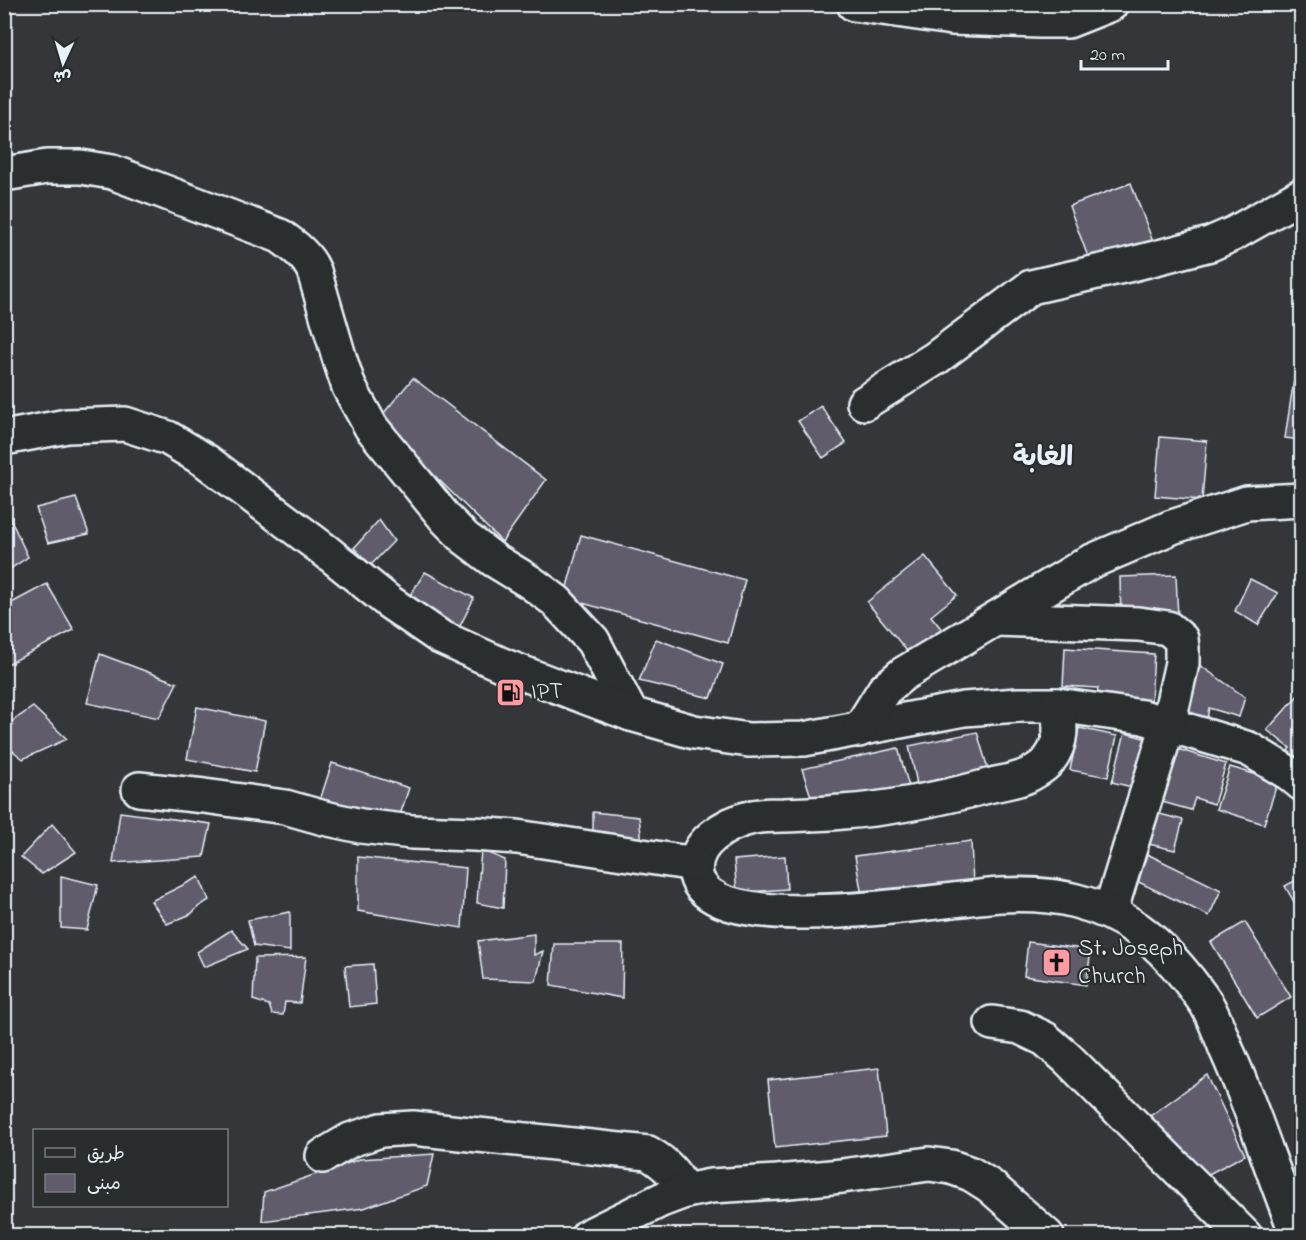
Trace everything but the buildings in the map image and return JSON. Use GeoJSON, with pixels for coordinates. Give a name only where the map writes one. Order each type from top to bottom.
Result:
{"type":"FeatureCollection","features":[{"type":"Feature","properties":{"kind":"street"},"geometry":{"type":"LineString","coordinates":[[854,4],[956,11],[1008,21],[1068,21],[1111,4]]}},
{"type":"Feature","properties":{"kind":"street"},"geometry":{"type":"LineString","coordinates":[[4,174],[47,167],[81,166],[112,172],[280,236],[297,248],[309,261],[314,271],[343,369],[350,387],[372,426],[446,519],[465,538],[556,601],[593,641],[631,714]]}},
{"type":"Feature","properties":{"kind":"street"},"geometry":{"type":"LineString","coordinates":[[864,403],[936,358],[1030,287],[1210,244],[1233,234],[1302,195]]}},
{"type":"Feature","properties":{"kind":"street"},"geometry":{"type":"LineString","coordinates":[[4,438],[67,426],[124,424],[168,438],[215,468],[389,602],[440,637],[507,667],[631,714],[694,732],[749,740],[804,739],[964,709],[1057,705],[1143,717],[1249,749],[1302,784]]}},
{"type":"Feature","properties":{"kind":"street"},"geometry":{"type":"LineString","coordinates":[[859,730],[884,690],[903,674],[1090,562],[1172,527],[1247,503],[1302,500]]}},
{"type":"Feature","properties":{"kind":"street"},"geometry":{"type":"LineString","coordinates":[[996,619],[1138,624],[1168,628],[1180,639],[1182,663],[1168,725],[1110,912]]}},
{"type":"Feature","properties":{"kind":"street"},"geometry":{"type":"LineString","coordinates":[[1057,705],[1061,724],[1058,744],[1048,760],[1033,773],[959,794],[902,805],[845,812],[756,816],[736,822],[718,832],[702,847],[695,864],[697,878],[703,889],[716,899],[767,911],[810,912],[902,906],[998,895],[1036,895],[1074,900],[1110,912],[1142,931],[1170,956],[1207,1005],[1238,1076],[1298,1236]]}},
{"type":"Feature","properties":{"kind":"street"},"geometry":{"type":"LineString","coordinates":[[139,789],[285,807],[324,819],[361,826],[412,832],[517,837],[695,864]]}},
{"type":"Feature","properties":{"kind":"street"},"geometry":{"type":"LineString","coordinates":[[992,1023],[1020,1027],[1045,1039],[1067,1058],[1245,1236]]}},
{"type":"Feature","properties":{"kind":"street"},"geometry":{"type":"LineString","coordinates":[[323,1156],[350,1140],[381,1130],[413,1128],[648,1153],[664,1162],[685,1191]]}},
{"type":"Feature","properties":{"kind":"street"},"geometry":{"type":"LineString","coordinates":[[588,1236],[685,1191],[711,1186],[842,1176],[929,1164],[951,1167],[971,1174],[990,1186],[1047,1236]]}},
{"type":"Feature","properties":{"kind":"place","name":"IPT"},"geometry":{"type":"Point","coordinates":[510,692]}},
{"type":"Feature","properties":{"kind":"place","name":"St. Joseph Church"},"geometry":{"type":"Point","coordinates":[1057,963]}},
{"type":"Feature","properties":{"kind":"district","name":"الغابة"},"geometry":{"type":"Point","coordinates":[1043,458]}}]}
